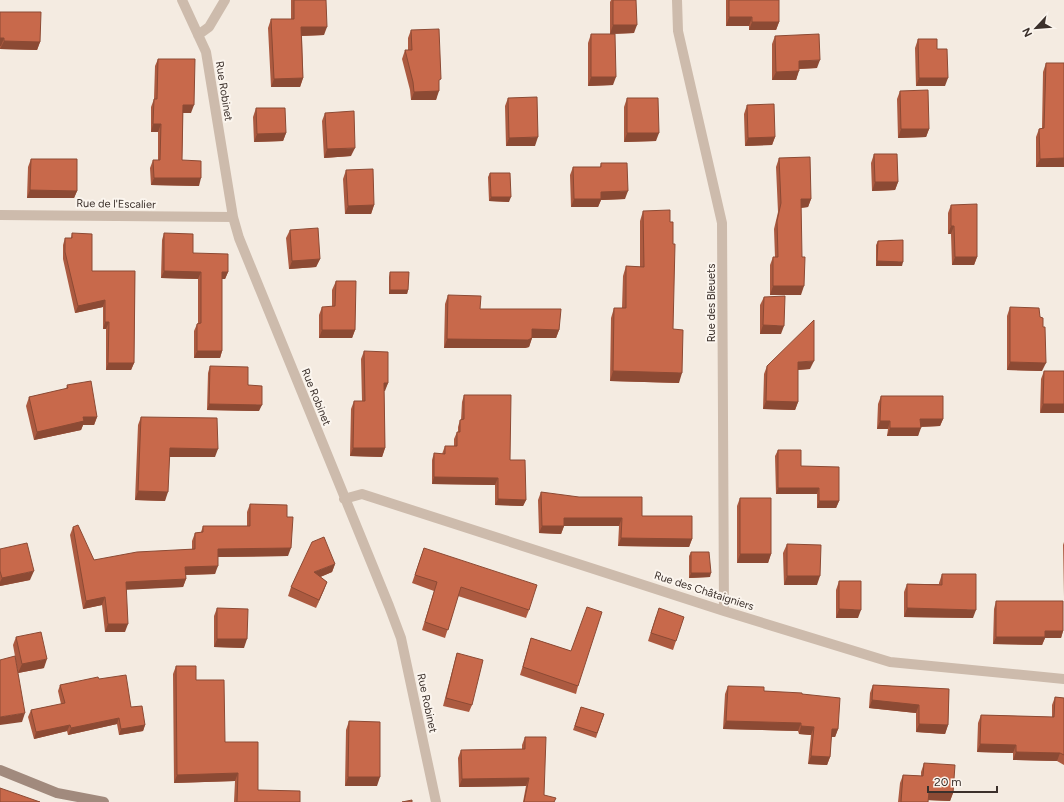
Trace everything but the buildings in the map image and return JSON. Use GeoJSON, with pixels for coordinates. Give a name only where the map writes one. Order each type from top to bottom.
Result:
{"type":"FeatureCollection","features":[{"type":"Feature","properties":{"kind":"street","name":"Rue Robinet"},"geometry":{"type":"LineString","coordinates":[[182,0],[206,52],[233,217],[239,238],[344,499],[390,606],[401,638],[436,802]]}},
{"type":"Feature","properties":{"kind":"street"},"geometry":{"type":"LineString","coordinates":[[198,35],[209,27],[225,0]]}},
{"type":"Feature","properties":{"kind":"street","name":"Rue des Bleuets"},"geometry":{"type":"LineString","coordinates":[[677,0],[678,31],[722,223],[724,611]]}},
{"type":"Feature","properties":{"kind":"street","name":"Rue de l'Escalier"},"geometry":{"type":"LineString","coordinates":[[0,215],[233,217]]}},
{"type":"Feature","properties":{"kind":"street","name":"Rue des Châtaigniers"},"geometry":{"type":"LineString","coordinates":[[344,499],[362,494],[724,611],[890,662],[1064,679]]}},
{"type":"Feature","properties":{"kind":"street"},"geometry":{"type":"LineString","coordinates":[[0,770],[56,792],[104,802]]}}]}
